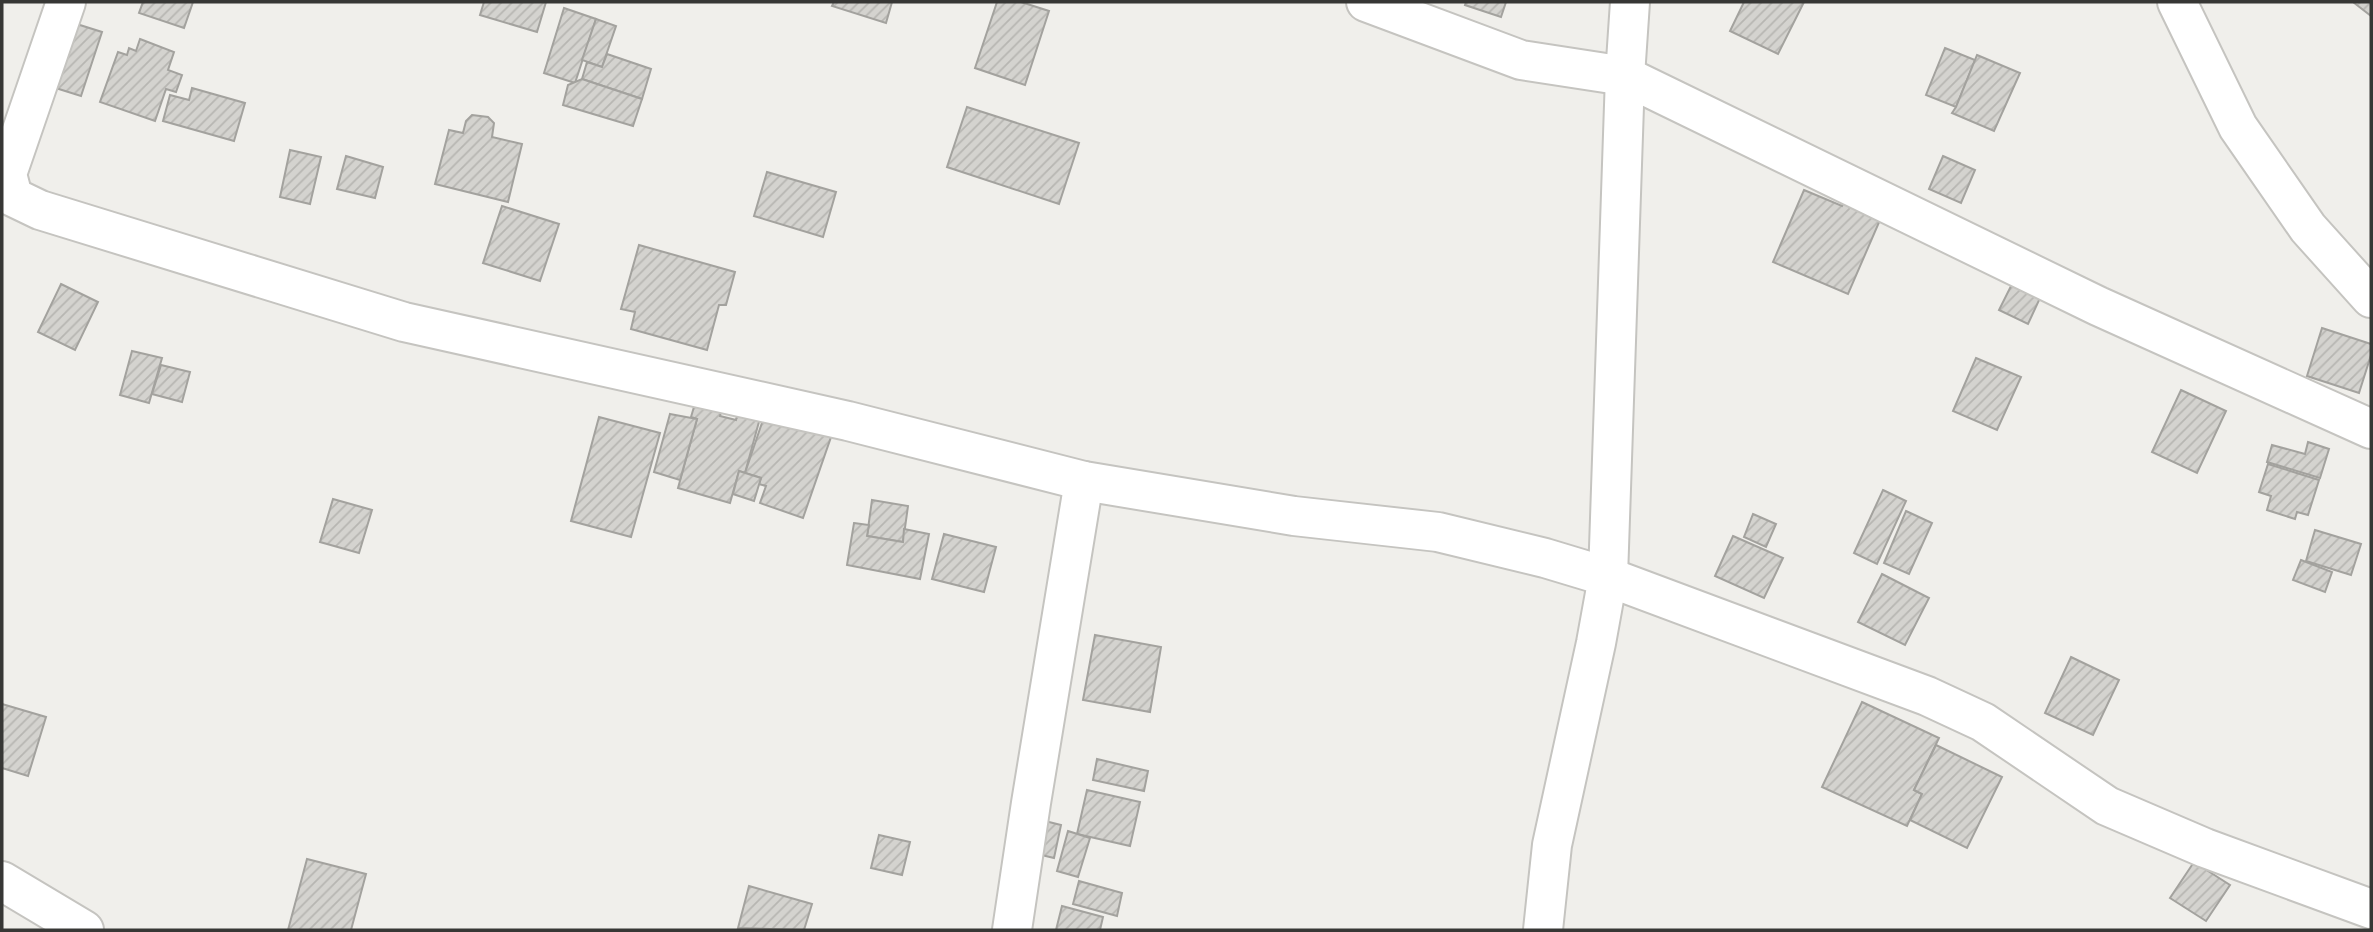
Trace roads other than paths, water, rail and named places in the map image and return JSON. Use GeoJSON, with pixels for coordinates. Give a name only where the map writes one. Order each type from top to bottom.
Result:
{"type":"FeatureCollection","features":[{"type":"Feature","properties":{"kind":"street"},"geometry":{"type":"LineString","coordinates":[[66,2],[7,174],[13,197],[40,210],[404,322],[848,421],[1084,481],[1294,516],[1438,532],[1545,558],[1608,577],[1927,696],[1983,722],[2107,806],[2205,848],[2371,909]]}},
{"type":"Feature","properties":{"kind":"street"},"geometry":{"type":"LineString","coordinates":[[1366,2],[1521,60],[1625,76],[2098,306],[2371,429]]}},
{"type":"Feature","properties":{"kind":"street"},"geometry":{"type":"LineString","coordinates":[[1543,930],[1552,845],[1608,577],[1625,76],[1630,2]]}},
{"type":"Feature","properties":{"kind":"street"},"geometry":{"type":"LineString","coordinates":[[2177,2],[2238,127],[2308,228],[2371,298]]}},
{"type":"Feature","properties":{"kind":"street"},"geometry":{"type":"LineString","coordinates":[[1012,930],[1084,481]]}},
{"type":"Feature","properties":{"kind":"street"},"geometry":{"type":"LineString","coordinates":[[2,881],[84,930]]}}]}
